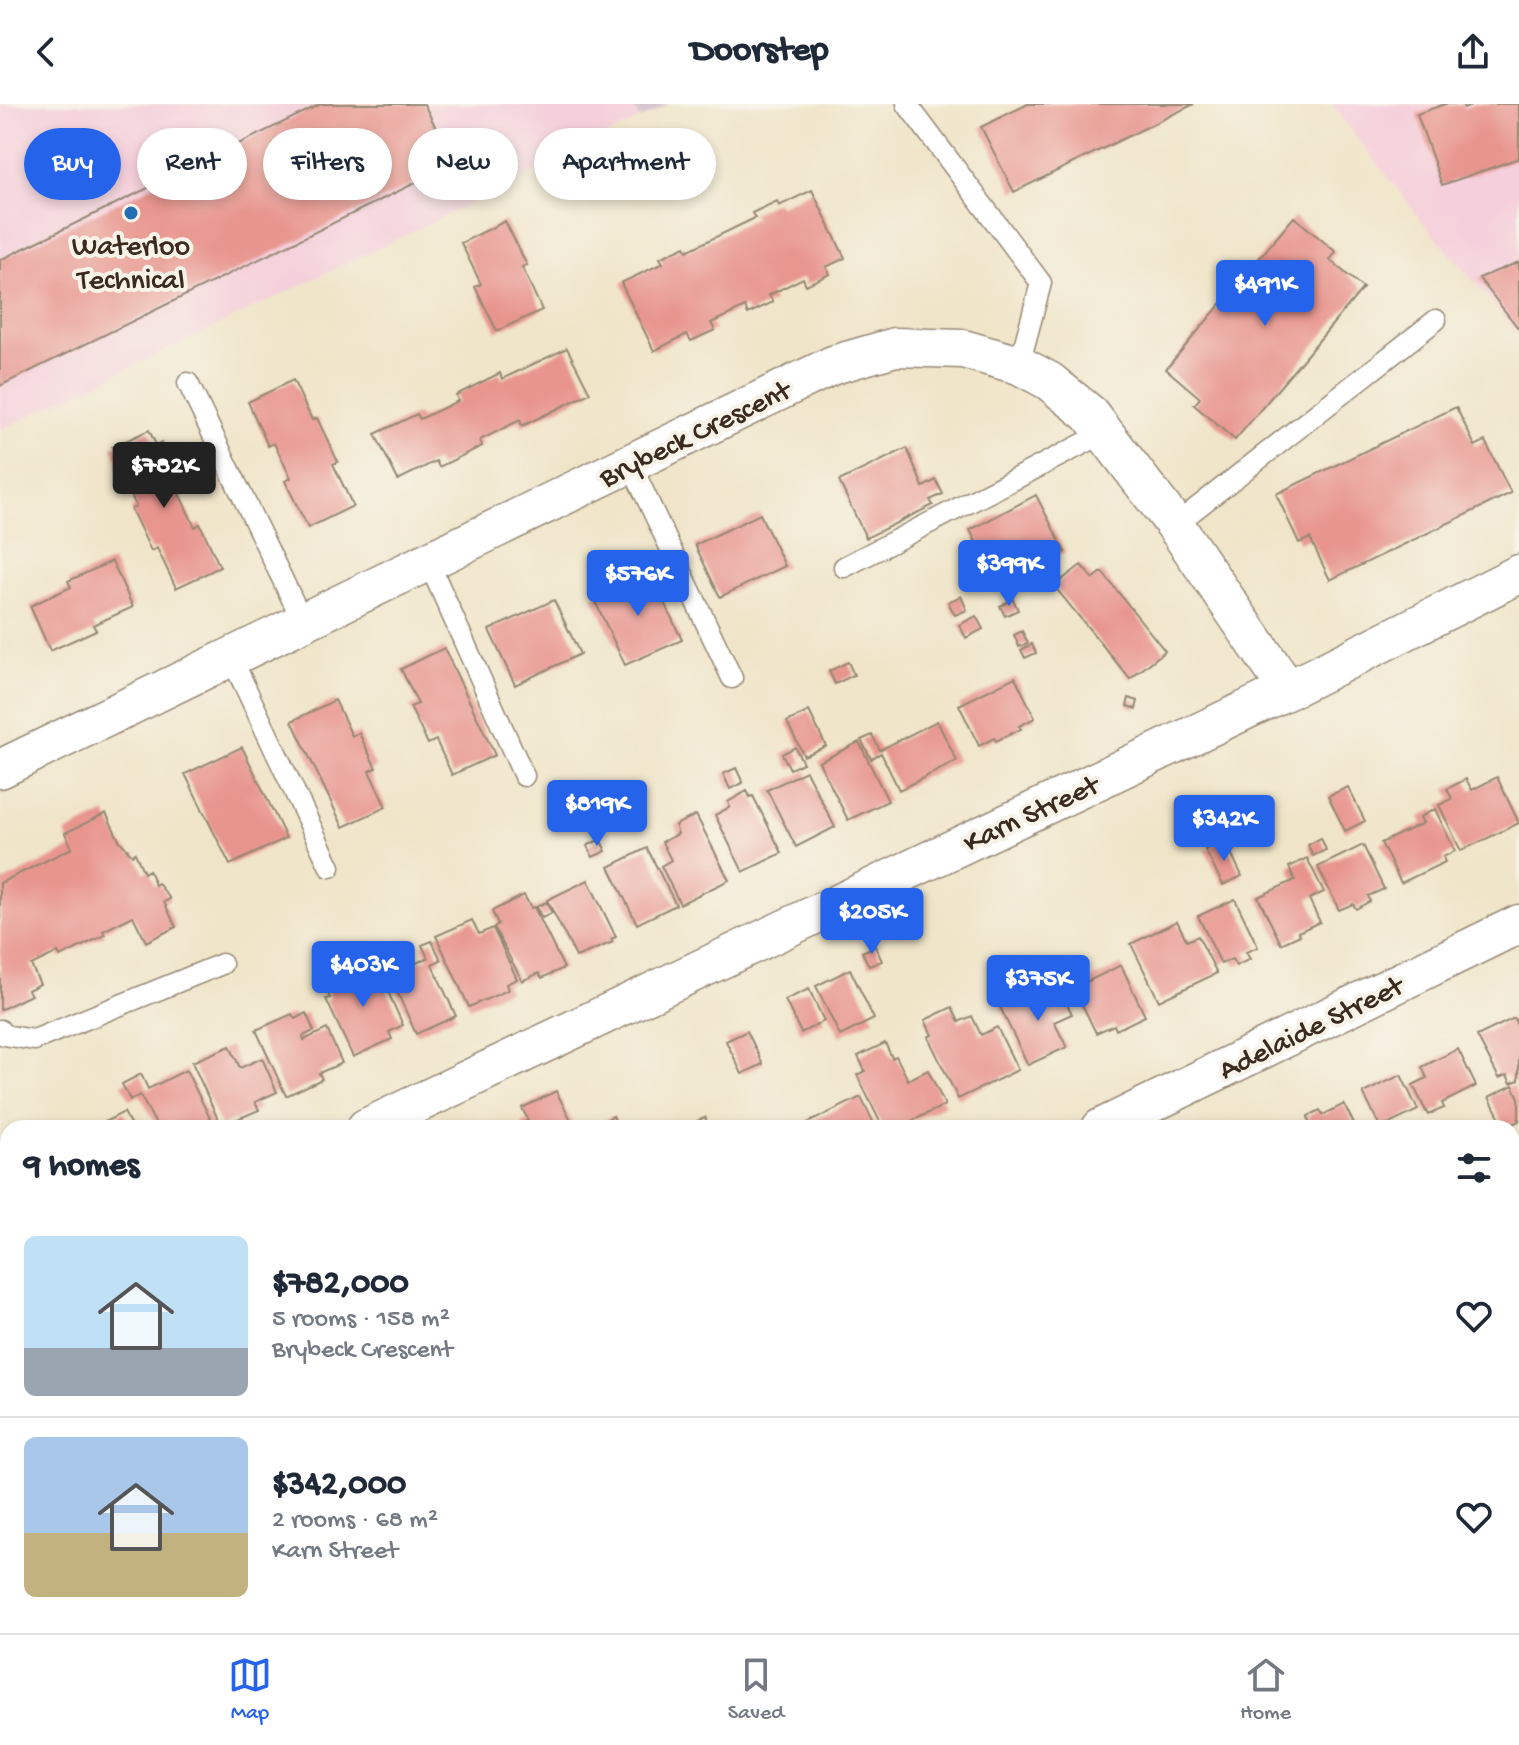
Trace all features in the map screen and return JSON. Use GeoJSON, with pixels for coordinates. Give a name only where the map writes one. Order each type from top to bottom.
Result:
{"type":"FeatureCollection","features":[{"type":"Feature","properties":{"kind":"street","name":"Brybeck Crescent"},"geometry":{"type":"LineString","coordinates":[[0,769],[833,365],[895,347],[963,349],[1019,365],[1049,381],[1090,414],[1175,525],[1288,690]]}},
{"type":"Feature","properties":{"kind":"street","name":"Karn Street"},"geometry":{"type":"LineString","coordinates":[[397,1120],[1288,690],[1519,574]]}},
{"type":"Feature","properties":{"kind":"street","name":"Adelaide Street"},"geometry":{"type":"LineString","coordinates":[[1117,1120],[1519,924]]}},
{"type":"Feature","properties":{"kind":"lane"},"geometry":{"type":"LineString","coordinates":[[907,104],[1041,283],[1019,365]]}},
{"type":"Feature","properties":{"kind":"lane"},"geometry":{"type":"LineString","coordinates":[[1175,525],[1436,320]]}},
{"type":"Feature","properties":{"kind":"lane"},"geometry":{"type":"LineString","coordinates":[[188,383],[303,622]]}},
{"type":"Feature","properties":{"kind":"lane"},"geometry":{"type":"LineString","coordinates":[[844,567],[1104,433]]}},
{"type":"Feature","properties":{"kind":"lane"},"geometry":{"type":"LineString","coordinates":[[630,463],[732,678]]}},
{"type":"Feature","properties":{"kind":"lane"},"geometry":{"type":"LineString","coordinates":[[428,561],[524,776]]}},
{"type":"Feature","properties":{"kind":"lane"},"geometry":{"type":"LineString","coordinates":[[231,657],[330,867]]}},
{"type":"Feature","properties":{"kind":"lane"},"geometry":{"type":"LineString","coordinates":[[0,1030],[4,1035],[34,1040],[222,964]]}},
{"type":"Feature","properties":{"kind":"shaded area"},"geometry":{"type":"Polygon","coordinates":[[[0,104],[633,104],[640,119],[622,128],[534,128],[534,172],[518,180],[518,128],[408,128],[408,200],[478,200],[0,430],[0,104]]]}},
{"type":"Feature","properties":{"kind":"shaded area"},"geometry":{"type":"Polygon","coordinates":[[[633,104],[669,104],[640,119],[633,104]]]}},
{"type":"Feature","properties":{"kind":"shaded area"},"geometry":{"type":"Polygon","coordinates":[[[1331,104],[1519,104],[1519,334],[1423,222],[1331,104]]]}},
{"type":"Feature","properties":{"kind":"building"},"geometry":{"type":"Polygon","coordinates":[[[321,104],[424,104],[436,128],[408,128],[408,186],[392,194],[392,128],[272,128],[321,104]]]}},
{"type":"Feature","properties":{"kind":"building"},"geometry":{"type":"Polygon","coordinates":[[[1028,104],[1194,104],[1014,192],[981,127],[1028,104]]]}},
{"type":"Feature","properties":{"kind":"building"},"geometry":{"type":"Polygon","coordinates":[[[1445,104],[1462,104],[1464,108],[1475,104],[1519,104],[1519,158],[1442,185],[1417,114],[1445,104]]]}},
{"type":"Feature","properties":{"kind":"building"},"geometry":{"type":"Polygon","coordinates":[[[263,132],[263,200],[380,200],[0,386],[0,260],[137,193],[137,200],[247,200],[247,140],[263,132]]]}},
{"type":"Feature","properties":{"kind":"building"},"geometry":{"type":"Polygon","coordinates":[[[812,190],[845,258],[826,267],[830,274],[806,285],[803,278],[769,295],[773,302],[748,314],[745,307],[711,323],[715,330],[691,341],[687,334],[654,351],[621,283],[663,263],[660,258],[685,246],[687,251],[755,218],[752,213],[777,201],[779,206],[812,190]]]}},
{"type":"Feature","properties":{"kind":"building"},"geometry":{"type":"Polygon","coordinates":[[[1294,217],[1336,252],[1330,260],[1363,288],[1235,440],[1194,405],[1200,398],[1166,369],[1294,217]]]}},
{"type":"Feature","properties":{"kind":"building"},"geometry":{"type":"Polygon","coordinates":[[[505,221],[527,265],[522,267],[542,310],[497,331],[475,287],[481,284],[461,243],[505,221]]]}},
{"type":"Feature","properties":{"kind":"building"},"geometry":{"type":"Polygon","coordinates":[[[1519,262],[1519,329],[1479,278],[1519,262]]]}},
{"type":"Feature","properties":{"kind":"building"},"geometry":{"type":"Polygon","coordinates":[[[567,348],[590,393],[522,426],[520,420],[480,440],[482,446],[439,467],[436,461],[398,480],[375,434],[417,414],[420,419],[458,401],[456,395],[500,373],[502,379],[567,348]]]}},
{"type":"Feature","properties":{"kind":"building"},"geometry":{"type":"Polygon","coordinates":[[[293,380],[312,420],[317,418],[338,462],[333,464],[353,506],[308,528],[285,481],[291,478],[274,443],[268,446],[248,402],[293,380]]]}},
{"type":"Feature","properties":{"kind":"building"},"geometry":{"type":"Polygon","coordinates":[[[1456,407],[1475,446],[1485,441],[1511,493],[1330,580],[1310,538],[1299,543],[1276,494],[1456,407]]]}},
{"type":"Feature","properties":{"kind":"building"},"geometry":{"type":"Polygon","coordinates":[[[149,430],[156,445],[161,443],[182,487],[177,489],[195,527],[200,524],[220,567],[176,588],[157,548],[151,551],[131,509],[136,506],[112,447],[149,430]]]}},
{"type":"Feature","properties":{"kind":"building"},"geometry":{"type":"Polygon","coordinates":[[[907,448],[923,487],[936,480],[943,494],[930,500],[933,505],[866,538],[839,481],[907,448]]]}},
{"type":"Feature","properties":{"kind":"building"},"geometry":{"type":"Polygon","coordinates":[[[1036,495],[1065,552],[998,586],[970,530],[1036,495]]]}},
{"type":"Feature","properties":{"kind":"building"},"geometry":{"type":"Polygon","coordinates":[[[760,514],[785,566],[720,597],[695,545],[760,514]]]}},
{"type":"Feature","properties":{"kind":"building"},"geometry":{"type":"Polygon","coordinates":[[[112,561],[133,607],[93,625],[96,630],[50,651],[30,606],[71,587],[68,581],[112,561]]]}},
{"type":"Feature","properties":{"kind":"building"},"geometry":{"type":"Polygon","coordinates":[[[1081,565],[1093,579],[1102,572],[1165,651],[1130,679],[1054,586],[1081,565]]]}},
{"type":"Feature","properties":{"kind":"building"},"geometry":{"type":"Polygon","coordinates":[[[650,572],[682,640],[625,665],[593,597],[650,572]]]}},
{"type":"Feature","properties":{"kind":"building"},"geometry":{"type":"Polygon","coordinates":[[[961,596],[967,610],[955,615],[948,602],[961,596]]]}},
{"type":"Feature","properties":{"kind":"building"},"geometry":{"type":"Polygon","coordinates":[[[1013,599],[1018,610],[1005,616],[1000,606],[1013,599]]]}},
{"type":"Feature","properties":{"kind":"building"},"geometry":{"type":"Polygon","coordinates":[[[554,600],[580,654],[515,685],[489,630],[554,600]]]}},
{"type":"Feature","properties":{"kind":"building"},"geometry":{"type":"Polygon","coordinates":[[[976,616],[983,629],[966,638],[959,625],[976,616]]]}},
{"type":"Feature","properties":{"kind":"building"},"geometry":{"type":"Polygon","coordinates":[[[1022,631],[1028,643],[1019,647],[1014,635],[1022,631]]]}},
{"type":"Feature","properties":{"kind":"building"},"geometry":{"type":"Polygon","coordinates":[[[1032,644],[1036,653],[1025,658],[1021,650],[1032,644]]]}},
{"type":"Feature","properties":{"kind":"building"},"geometry":{"type":"Polygon","coordinates":[[[444,648],[495,755],[452,775],[436,740],[428,744],[410,707],[418,704],[401,669],[444,648]]]}},
{"type":"Feature","properties":{"kind":"building"},"geometry":{"type":"Polygon","coordinates":[[[848,662],[854,675],[835,684],[829,671],[848,662]]]}},
{"type":"Feature","properties":{"kind":"building"},"geometry":{"type":"Polygon","coordinates":[[[1015,677],[1035,718],[1019,726],[1021,729],[979,746],[959,705],[1015,677]]]}},
{"type":"Feature","properties":{"kind":"building"},"geometry":{"type":"Polygon","coordinates":[[[1129,698],[1138,701],[1136,709],[1127,706],[1129,698]]]}},
{"type":"Feature","properties":{"kind":"building"},"geometry":{"type":"Polygon","coordinates":[[[335,700],[352,736],[359,733],[376,768],[369,771],[386,807],[343,827],[292,721],[335,700]]]}},
{"type":"Feature","properties":{"kind":"building"},"geometry":{"type":"Polygon","coordinates":[[[809,711],[826,746],[804,756],[787,722],[809,711]]]}},
{"type":"Feature","properties":{"kind":"building"},"geometry":{"type":"Polygon","coordinates":[[[937,721],[957,761],[899,790],[881,753],[871,759],[861,740],[872,735],[880,750],[937,721]]]}},
{"type":"Feature","properties":{"kind":"building"},"geometry":{"type":"Polygon","coordinates":[[[859,742],[888,801],[848,820],[819,762],[859,742]]]}},
{"type":"Feature","properties":{"kind":"building"},"geometry":{"type":"Polygon","coordinates":[[[242,747],[286,838],[230,865],[185,774],[242,747]]]}},
{"type":"Feature","properties":{"kind":"building"},"geometry":{"type":"Polygon","coordinates":[[[795,747],[803,763],[790,769],[782,754],[795,747]]]}},
{"type":"Feature","properties":{"kind":"building"},"geometry":{"type":"Polygon","coordinates":[[[736,768],[743,783],[730,789],[723,774],[736,768]]]}},
{"type":"Feature","properties":{"kind":"building"},"geometry":{"type":"Polygon","coordinates":[[[806,771],[835,827],[796,847],[767,790],[806,771]]]}},
{"type":"Feature","properties":{"kind":"building"},"geometry":{"type":"Polygon","coordinates":[[[1497,777],[1519,823],[1461,851],[1439,805],[1452,799],[1447,789],[1466,779],[1472,790],[1497,777]]]}},
{"type":"Feature","properties":{"kind":"building"},"geometry":{"type":"Polygon","coordinates":[[[1348,787],[1365,821],[1345,831],[1328,796],[1348,787]]]}},
{"type":"Feature","properties":{"kind":"building"},"geometry":{"type":"Polygon","coordinates":[[[747,791],[750,797],[753,796],[782,853],[743,872],[715,815],[730,807],[728,802],[747,791]]]}},
{"type":"Feature","properties":{"kind":"building"},"geometry":{"type":"Polygon","coordinates":[[[1435,809],[1455,851],[1443,857],[1445,862],[1401,883],[1381,843],[1423,823],[1420,817],[1435,809]]]}},
{"type":"Feature","properties":{"kind":"building"},"geometry":{"type":"Polygon","coordinates":[[[106,813],[119,840],[132,855],[135,853],[144,873],[149,870],[155,885],[158,883],[170,899],[164,902],[176,927],[146,942],[133,916],[103,931],[105,935],[60,957],[58,952],[31,965],[40,984],[28,990],[31,995],[0,1010],[0,883],[72,848],[65,833],[106,813]]]}},
{"type":"Feature","properties":{"kind":"building"},"geometry":{"type":"Polygon","coordinates":[[[696,815],[729,880],[680,904],[661,866],[671,860],[662,842],[678,834],[675,825],[696,815]]]}},
{"type":"Feature","properties":{"kind":"building"},"geometry":{"type":"Polygon","coordinates":[[[1321,838],[1326,850],[1313,856],[1308,845],[1321,838]]]}},
{"type":"Feature","properties":{"kind":"building"},"geometry":{"type":"Polygon","coordinates":[[[600,839],[606,851],[593,857],[587,846],[600,839]]]}},
{"type":"Feature","properties":{"kind":"building"},"geometry":{"type":"Polygon","coordinates":[[[1225,840],[1242,876],[1223,885],[1205,850],[1225,840]]]}},
{"type":"Feature","properties":{"kind":"building"},"geometry":{"type":"Polygon","coordinates":[[[1363,845],[1384,889],[1368,896],[1370,901],[1356,909],[1353,904],[1339,910],[1318,867],[1363,845]]]}},
{"type":"Feature","properties":{"kind":"building"},"geometry":{"type":"Polygon","coordinates":[[[647,848],[676,905],[637,924],[609,867],[647,848]]]}},
{"type":"Feature","properties":{"kind":"building"},"geometry":{"type":"Polygon","coordinates":[[[1307,858],[1324,892],[1309,899],[1320,922],[1281,944],[1258,897],[1295,880],[1289,867],[1307,858]]]}},
{"type":"Feature","properties":{"kind":"building"},"geometry":{"type":"Polygon","coordinates":[[[588,880],[616,937],[611,939],[613,942],[576,957],[547,900],[588,880]]]}},
{"type":"Feature","properties":{"kind":"building"},"geometry":{"type":"Polygon","coordinates":[[[524,895],[531,908],[534,907],[564,968],[542,978],[539,973],[522,981],[494,927],[498,924],[492,911],[524,895]]]}},
{"type":"Feature","properties":{"kind":"building"},"geometry":{"type":"Polygon","coordinates":[[[1235,899],[1258,947],[1246,952],[1250,959],[1236,966],[1232,959],[1221,964],[1198,916],[1235,899]]]}},
{"type":"Feature","properties":{"kind":"building"},"geometry":{"type":"Polygon","coordinates":[[[546,902],[552,913],[542,918],[536,907],[546,902]]]}},
{"type":"Feature","properties":{"kind":"building"},"geometry":{"type":"Polygon","coordinates":[[[472,920],[479,934],[493,928],[517,979],[506,984],[508,990],[469,1007],[436,936],[472,920]]]}},
{"type":"Feature","properties":{"kind":"building"},"geometry":{"type":"Polygon","coordinates":[[[1177,921],[1187,941],[1198,936],[1217,973],[1159,1001],[1131,944],[1177,921]]]}},
{"type":"Feature","properties":{"kind":"building"},"geometry":{"type":"Polygon","coordinates":[[[432,941],[441,960],[432,964],[456,1016],[416,1034],[390,976],[404,969],[400,961],[412,955],[416,963],[428,958],[422,945],[432,941]]]}},
{"type":"Feature","properties":{"kind":"building"},"geometry":{"type":"Polygon","coordinates":[[[875,946],[882,961],[869,966],[862,952],[875,946]]]}},
{"type":"Feature","properties":{"kind":"building"},"geometry":{"type":"Polygon","coordinates":[[[375,963],[403,1025],[389,1032],[392,1039],[353,1057],[326,999],[330,998],[324,986],[375,963]]]}},
{"type":"Feature","properties":{"kind":"building"},"geometry":{"type":"Polygon","coordinates":[[[1121,965],[1145,1016],[1116,1030],[1114,1025],[1096,1033],[1074,988],[1121,965]]]}},
{"type":"Feature","properties":{"kind":"building"},"geometry":{"type":"Polygon","coordinates":[[[850,969],[874,1019],[840,1036],[816,986],[850,969]]]}},
{"type":"Feature","properties":{"kind":"building"},"geometry":{"type":"Polygon","coordinates":[[[1057,984],[1072,1014],[1054,1022],[1067,1047],[1028,1065],[1000,1007],[1057,984]]]}},
{"type":"Feature","properties":{"kind":"building"},"geometry":{"type":"Polygon","coordinates":[[[809,989],[824,1021],[801,1033],[785,1000],[809,989]]]}},
{"type":"Feature","properties":{"kind":"building"},"geometry":{"type":"Polygon","coordinates":[[[952,1007],[959,1022],[972,1016],[981,1035],[997,1027],[1018,1070],[958,1099],[928,1037],[932,1035],[925,1020],[952,1007]]]}},
{"type":"Feature","properties":{"kind":"building"},"geometry":{"type":"Polygon","coordinates":[[[306,1013],[314,1031],[303,1036],[304,1040],[327,1029],[342,1063],[319,1073],[322,1079],[286,1096],[256,1030],[292,1014],[295,1019],[306,1013]]]}},
{"type":"Feature","properties":{"kind":"building"},"geometry":{"type":"Polygon","coordinates":[[[1514,1018],[1519,1029],[1519,1080],[1511,1083],[1507,1075],[1499,1078],[1477,1036],[1514,1018]]]}},
{"type":"Feature","properties":{"kind":"building"},"geometry":{"type":"Polygon","coordinates":[[[747,1031],[763,1064],[742,1074],[726,1041],[747,1031]]]}},
{"type":"Feature","properties":{"kind":"building"},"geometry":{"type":"Polygon","coordinates":[[[885,1043],[892,1058],[896,1056],[908,1080],[928,1070],[945,1105],[914,1120],[879,1120],[857,1075],[865,1071],[858,1056],[885,1043]]]}},
{"type":"Feature","properties":{"kind":"building"},"geometry":{"type":"Polygon","coordinates":[[[230,1046],[240,1068],[262,1058],[277,1092],[255,1102],[259,1110],[235,1120],[218,1120],[192,1062],[230,1046]]]}},
{"type":"Feature","properties":{"kind":"building"},"geometry":{"type":"Polygon","coordinates":[[[1458,1049],[1476,1086],[1442,1103],[1444,1108],[1428,1115],[1413,1085],[1427,1078],[1422,1067],[1458,1049]]]}},
{"type":"Feature","properties":{"kind":"building"},"geometry":{"type":"Polygon","coordinates":[[[186,1070],[211,1120],[154,1120],[140,1095],[130,1100],[122,1084],[141,1074],[148,1089],[186,1070]]]}},
{"type":"Feature","properties":{"kind":"building"},"geometry":{"type":"Polygon","coordinates":[[[1401,1075],[1418,1110],[1397,1120],[1377,1120],[1363,1093],[1401,1075]]]}},
{"type":"Feature","properties":{"kind":"building"},"geometry":{"type":"Polygon","coordinates":[[[1513,1085],[1519,1098],[1519,1120],[1501,1120],[1489,1097],[1513,1085]]]}},
{"type":"Feature","properties":{"kind":"building"},"geometry":{"type":"Polygon","coordinates":[[[556,1091],[571,1120],[528,1120],[522,1108],[556,1091]]]}},
{"type":"Feature","properties":{"kind":"building"},"geometry":{"type":"Polygon","coordinates":[[[861,1097],[872,1120],[814,1120],[861,1097]]]}},
{"type":"Feature","properties":{"kind":"building"},"geometry":{"type":"Polygon","coordinates":[[[1344,1104],[1352,1120],[1309,1120],[1308,1116],[1320,1110],[1323,1115],[1344,1104]]]}},
{"type":"Feature","properties":{"kind":"building"},"geometry":{"type":"Polygon","coordinates":[[[124,1112],[128,1120],[108,1120],[124,1112]]]}},
{"type":"Feature","properties":{"kind":"place","name":"Waterloo Technical"},"geometry":{"type":"Point","coordinates":[131,213]}}]}
